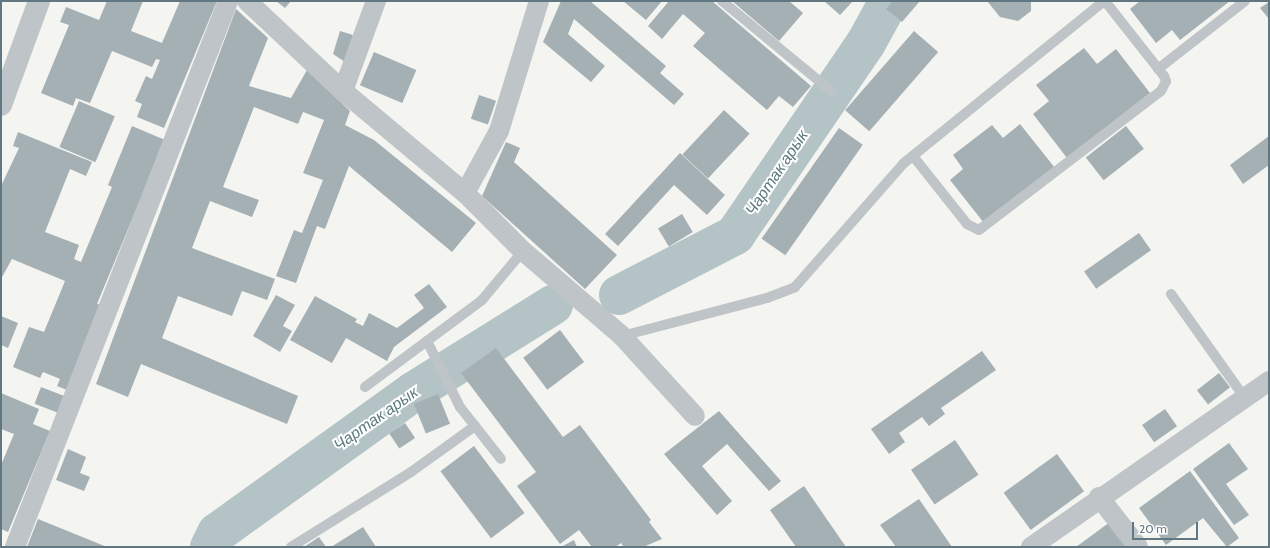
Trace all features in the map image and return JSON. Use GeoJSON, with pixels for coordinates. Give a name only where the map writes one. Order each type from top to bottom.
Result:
{"type":"FeatureCollection","features":[{"type":"Feature","properties":{"kind":"street"},"geometry":{"type":"LineString","coordinates":[[1,105],[39,1]]}},
{"type":"Feature","properties":{"kind":"street"},"geometry":{"type":"LineString","coordinates":[[15,547],[228,1]]}},
{"type":"Feature","properties":{"kind":"street"},"geometry":{"type":"LineString","coordinates":[[247,1],[343,91],[465,194],[523,250],[622,336],[695,416]]}},
{"type":"Feature","properties":{"kind":"street"},"geometry":{"type":"LineString","coordinates":[[343,91],[376,1]]}},
{"type":"Feature","properties":{"kind":"street"},"geometry":{"type":"LineString","coordinates":[[465,194],[499,130],[539,1]]}},
{"type":"Feature","properties":{"kind":"street"},"geometry":{"type":"LineString","coordinates":[[1031,547],[1099,497],[1269,381]]}},
{"type":"Feature","properties":{"kind":"street"},"geometry":{"type":"LineString","coordinates":[[1099,497],[1138,547]]}},
{"type":"Feature","properties":{"kind":"lane"},"geometry":{"type":"LineString","coordinates":[[722,1],[830,91]]}},
{"type":"Feature","properties":{"kind":"lane"},"geometry":{"type":"LineString","coordinates":[[622,336],[767,298],[795,287],[913,156],[1104,1],[1166,81],[1161,91],[979,230],[966,224],[913,156]]}},
{"type":"Feature","properties":{"kind":"lane"},"geometry":{"type":"LineString","coordinates":[[1158,69],[1244,1]]}},
{"type":"Feature","properties":{"kind":"lane"},"geometry":{"type":"LineString","coordinates":[[365,387],[482,300],[523,250]]}},
{"type":"Feature","properties":{"kind":"lane"},"geometry":{"type":"LineString","coordinates":[[1171,294],[1245,398]]}},
{"type":"Feature","properties":{"kind":"lane"},"geometry":{"type":"LineString","coordinates":[[427,340],[452,389],[475,426],[501,459]]}},
{"type":"Feature","properties":{"kind":"lane"},"geometry":{"type":"LineString","coordinates":[[291,547],[412,472],[475,426]]}},
{"type":"Feature","properties":{"kind":"building"},"geometry":{"type":"Polygon","coordinates":[[[107,1],[143,1],[131,31],[162,43],[180,1],[217,1],[164,128],[137,117],[142,104],[135,101],[146,76],[152,79],[160,60],[156,59],[152,67],[112,51],[90,103],[76,98],[73,106],[41,93],[69,25],[60,22],[66,7],[99,20],[107,1]]]}},
{"type":"Feature","properties":{"kind":"building"},"geometry":{"type":"Polygon","coordinates":[[[276,1],[291,1],[285,8],[276,1]]]}},
{"type":"Feature","properties":{"kind":"building"},"geometry":{"type":"Polygon","coordinates":[[[561,1],[590,1],[666,66],[660,73],[684,94],[674,105],[574,19],[568,34],[605,66],[591,82],[543,42],[561,1]]]}},
{"type":"Feature","properties":{"kind":"building"},"geometry":{"type":"Polygon","coordinates":[[[623,1],[662,1],[646,20],[623,1]]]}},
{"type":"Feature","properties":{"kind":"building"},"geometry":{"type":"Polygon","coordinates":[[[669,1],[712,1],[811,86],[793,107],[779,96],[767,110],[693,46],[705,33],[683,14],[662,39],[648,26],[669,1]]]}},
{"type":"Feature","properties":{"kind":"building"},"geometry":{"type":"Polygon","coordinates":[[[732,1],[789,1],[803,13],[779,41],[732,1]]]}},
{"type":"Feature","properties":{"kind":"building"},"geometry":{"type":"Polygon","coordinates":[[[824,1],[853,1],[840,15],[824,1]]]}},
{"type":"Feature","properties":{"kind":"building"},"geometry":{"type":"Polygon","coordinates":[[[893,1],[920,1],[902,22],[886,9],[893,1]]]}},
{"type":"Feature","properties":{"kind":"building"},"geometry":{"type":"Polygon","coordinates":[[[987,1],[1031,1],[1031,11],[1018,21],[1000,17],[987,1]]]}},
{"type":"Feature","properties":{"kind":"building"},"geometry":{"type":"Polygon","coordinates":[[[1140,1],[1230,1],[1180,40],[1172,30],[1156,43],[1130,9],[1140,1]]]}},
{"type":"Feature","properties":{"kind":"building"},"geometry":{"type":"Polygon","coordinates":[[[1269,2],[1269,19],[1260,8],[1269,2]]]}},
{"type":"Feature","properties":{"kind":"building"},"geometry":{"type":"Polygon","coordinates":[[[236,9],[268,38],[249,86],[291,98],[307,70],[350,111],[345,125],[374,140],[476,223],[452,252],[349,166],[325,229],[317,226],[296,283],[276,276],[294,230],[302,233],[323,180],[303,173],[324,120],[303,112],[298,124],[254,107],[223,187],[259,200],[252,217],[210,201],[192,248],[275,279],[267,300],[242,291],[232,316],[178,296],[162,338],[298,396],[287,424],[141,364],[128,397],[96,384],[236,9]]]}},
{"type":"Feature","properties":{"kind":"building"},"geometry":{"type":"Polygon","coordinates":[[[340,31],[353,35],[345,62],[333,54],[340,31]]]}},
{"type":"Feature","properties":{"kind":"building"},"geometry":{"type":"Polygon","coordinates":[[[914,31],[938,52],[869,131],[845,110],[914,31]]]}},
{"type":"Feature","properties":{"kind":"building"},"geometry":{"type":"Polygon","coordinates":[[[1084,48],[1097,64],[1116,49],[1150,93],[1067,158],[1033,114],[1049,101],[1036,85],[1084,48]]]}},
{"type":"Feature","properties":{"kind":"building"},"geometry":{"type":"Polygon","coordinates":[[[374,52],[416,70],[402,103],[360,85],[374,52]]]}},
{"type":"Feature","properties":{"kind":"building"},"geometry":{"type":"Polygon","coordinates":[[[479,95],[496,101],[488,124],[471,119],[479,95]]]}},
{"type":"Feature","properties":{"kind":"building"},"geometry":{"type":"Polygon","coordinates":[[[79,101],[115,116],[95,162],[59,147],[79,101]]]}},
{"type":"Feature","properties":{"kind":"building"},"geometry":{"type":"Polygon","coordinates":[[[724,110],[750,134],[708,178],[682,155],[724,110]]]}},
{"type":"Feature","properties":{"kind":"building"},"geometry":{"type":"Polygon","coordinates":[[[1020,124],[1055,168],[984,223],[950,180],[963,169],[953,155],[992,125],[1003,138],[1020,124]]]}},
{"type":"Feature","properties":{"kind":"building"},"geometry":{"type":"Polygon","coordinates":[[[132,126],[165,140],[97,304],[102,305],[67,390],[57,386],[60,379],[43,372],[40,378],[13,367],[29,327],[44,332],[65,281],[12,259],[1,279],[1,186],[19,148],[13,146],[18,132],[92,162],[86,176],[70,169],[45,232],[79,245],[74,259],[81,262],[112,187],[108,185],[132,126]]]}},
{"type":"Feature","properties":{"kind":"building"},"geometry":{"type":"Polygon","coordinates":[[[1126,126],[1144,149],[1104,180],[1086,157],[1126,126]]]}},
{"type":"Feature","properties":{"kind":"building"},"geometry":{"type":"Polygon","coordinates":[[[839,128],[863,145],[785,255],[762,239],[839,128]]]}},
{"type":"Feature","properties":{"kind":"building"},"geometry":{"type":"Polygon","coordinates":[[[1269,136],[1269,165],[1243,184],[1230,165],[1269,136]]]}},
{"type":"Feature","properties":{"kind":"building"},"geometry":{"type":"Polygon","coordinates":[[[506,142],[520,148],[514,162],[617,255],[585,289],[482,196],[506,142]]]}},
{"type":"Feature","properties":{"kind":"building"},"geometry":{"type":"Polygon","coordinates":[[[680,153],[725,195],[707,215],[674,185],[618,246],[605,234],[680,153]]]}},
{"type":"Feature","properties":{"kind":"building"},"geometry":{"type":"Polygon","coordinates":[[[682,214],[693,232],[669,246],[658,228],[682,214]]]}},
{"type":"Feature","properties":{"kind":"building"},"geometry":{"type":"Polygon","coordinates":[[[1139,233],[1151,250],[1096,289],[1084,271],[1139,233]]]}},
{"type":"Feature","properties":{"kind":"building"},"geometry":{"type":"Polygon","coordinates":[[[429,284],[447,307],[394,347],[387,361],[346,338],[332,363],[290,340],[315,296],[357,319],[355,322],[363,326],[369,313],[397,328],[424,308],[414,295],[429,284]]]}},
{"type":"Feature","properties":{"kind":"building"},"geometry":{"type":"Polygon","coordinates":[[[276,295],[295,305],[283,326],[292,331],[280,352],[253,336],[276,295]]]}},
{"type":"Feature","properties":{"kind":"building"},"geometry":{"type":"Polygon","coordinates":[[[1,316],[18,323],[8,348],[1,345],[1,316]]]}},
{"type":"Feature","properties":{"kind":"building"},"geometry":{"type":"Polygon","coordinates":[[[560,330],[584,362],[547,390],[523,358],[560,330]]]}},
{"type":"Feature","properties":{"kind":"building"},"geometry":{"type":"Polygon","coordinates":[[[496,348],[563,437],[580,425],[651,520],[649,522],[662,539],[643,547],[624,547],[621,543],[615,547],[592,547],[579,530],[560,544],[517,486],[536,472],[461,373],[496,348]]]}},
{"type":"Feature","properties":{"kind":"building"},"geometry":{"type":"Polygon","coordinates":[[[982,351],[996,370],[941,408],[945,414],[929,426],[922,417],[899,433],[905,442],[889,454],[871,429],[982,351]]]}},
{"type":"Feature","properties":{"kind":"building"},"geometry":{"type":"Polygon","coordinates":[[[1219,373],[1230,387],[1208,404],[1197,390],[1219,373]]]}},
{"type":"Feature","properties":{"kind":"building"},"geometry":{"type":"Polygon","coordinates":[[[41,387],[64,396],[58,413],[35,404],[41,387]]]}},
{"type":"Feature","properties":{"kind":"building"},"geometry":{"type":"Polygon","coordinates":[[[1,393],[39,409],[33,424],[50,431],[8,532],[1,529],[1,465],[14,434],[1,429],[1,393]]]}},
{"type":"Feature","properties":{"kind":"building"},"geometry":{"type":"Polygon","coordinates":[[[438,394],[450,424],[426,433],[414,404],[438,394]]]}},
{"type":"Feature","properties":{"kind":"building"},"geometry":{"type":"Polygon","coordinates":[[[1165,409],[1177,426],[1154,442],[1142,425],[1165,409]]]}},
{"type":"Feature","properties":{"kind":"building"},"geometry":{"type":"Polygon","coordinates":[[[719,411],[781,481],[769,491],[727,444],[702,466],[732,501],[717,515],[664,454],[719,411]]]}},
{"type":"Feature","properties":{"kind":"building"},"geometry":{"type":"Polygon","coordinates":[[[405,423],[415,438],[399,449],[389,434],[405,423]]]}},
{"type":"Feature","properties":{"kind":"building"},"geometry":{"type":"Polygon","coordinates":[[[955,440],[978,475],[935,504],[911,470],[955,440]]]}},
{"type":"Feature","properties":{"kind":"building"},"geometry":{"type":"Polygon","coordinates":[[[1229,443],[1248,469],[1226,484],[1249,515],[1234,525],[1193,469],[1229,443]]]}},
{"type":"Feature","properties":{"kind":"building"},"geometry":{"type":"Polygon","coordinates":[[[474,446],[525,513],[491,538],[440,471],[474,446]]]}},
{"type":"Feature","properties":{"kind":"building"},"geometry":{"type":"Polygon","coordinates":[[[68,449],[86,457],[80,473],[90,477],[84,491],[56,480],[68,449]]]}},
{"type":"Feature","properties":{"kind":"building"},"geometry":{"type":"Polygon","coordinates":[[[1057,454],[1084,491],[1031,530],[1004,493],[1057,454]]]}},
{"type":"Feature","properties":{"kind":"building"},"geometry":{"type":"Polygon","coordinates":[[[1190,471],[1239,538],[1227,547],[1203,518],[1166,545],[1139,508],[1190,471]]]}},
{"type":"Feature","properties":{"kind":"building"},"geometry":{"type":"Polygon","coordinates":[[[804,486],[846,547],[796,547],[770,510],[804,486]]]}},
{"type":"Feature","properties":{"kind":"building"},"geometry":{"type":"Polygon","coordinates":[[[919,499],[952,547],[896,547],[880,525],[919,499]]]}},
{"type":"Feature","properties":{"kind":"building"},"geometry":{"type":"Polygon","coordinates":[[[38,519],[107,547],[27,547],[38,519]]]}},
{"type":"Feature","properties":{"kind":"building"},"geometry":{"type":"Polygon","coordinates":[[[1110,522],[1128,547],[1076,547],[1110,522]]]}},
{"type":"Feature","properties":{"kind":"building"},"geometry":{"type":"Polygon","coordinates":[[[363,527],[376,547],[331,547],[363,527]]]}},
{"type":"Feature","properties":{"kind":"building"},"geometry":{"type":"Polygon","coordinates":[[[319,537],[326,547],[304,547],[319,537]]]}},
{"type":"Feature","properties":{"kind":"building"},"geometry":{"type":"Polygon","coordinates":[[[574,540],[577,547],[561,547],[574,540]]]}},
{"type":"Feature","properties":{"kind":"waterway","name":"Чартак арык"},"geometry":{"type":"LineString","coordinates":[[619,295],[735,235],[866,43],[889,1]]}},
{"type":"Feature","properties":{"kind":"waterway","name":"Чартак арык"},"geometry":{"type":"LineString","coordinates":[[210,547],[217,533],[413,392],[553,305]]}}]}
